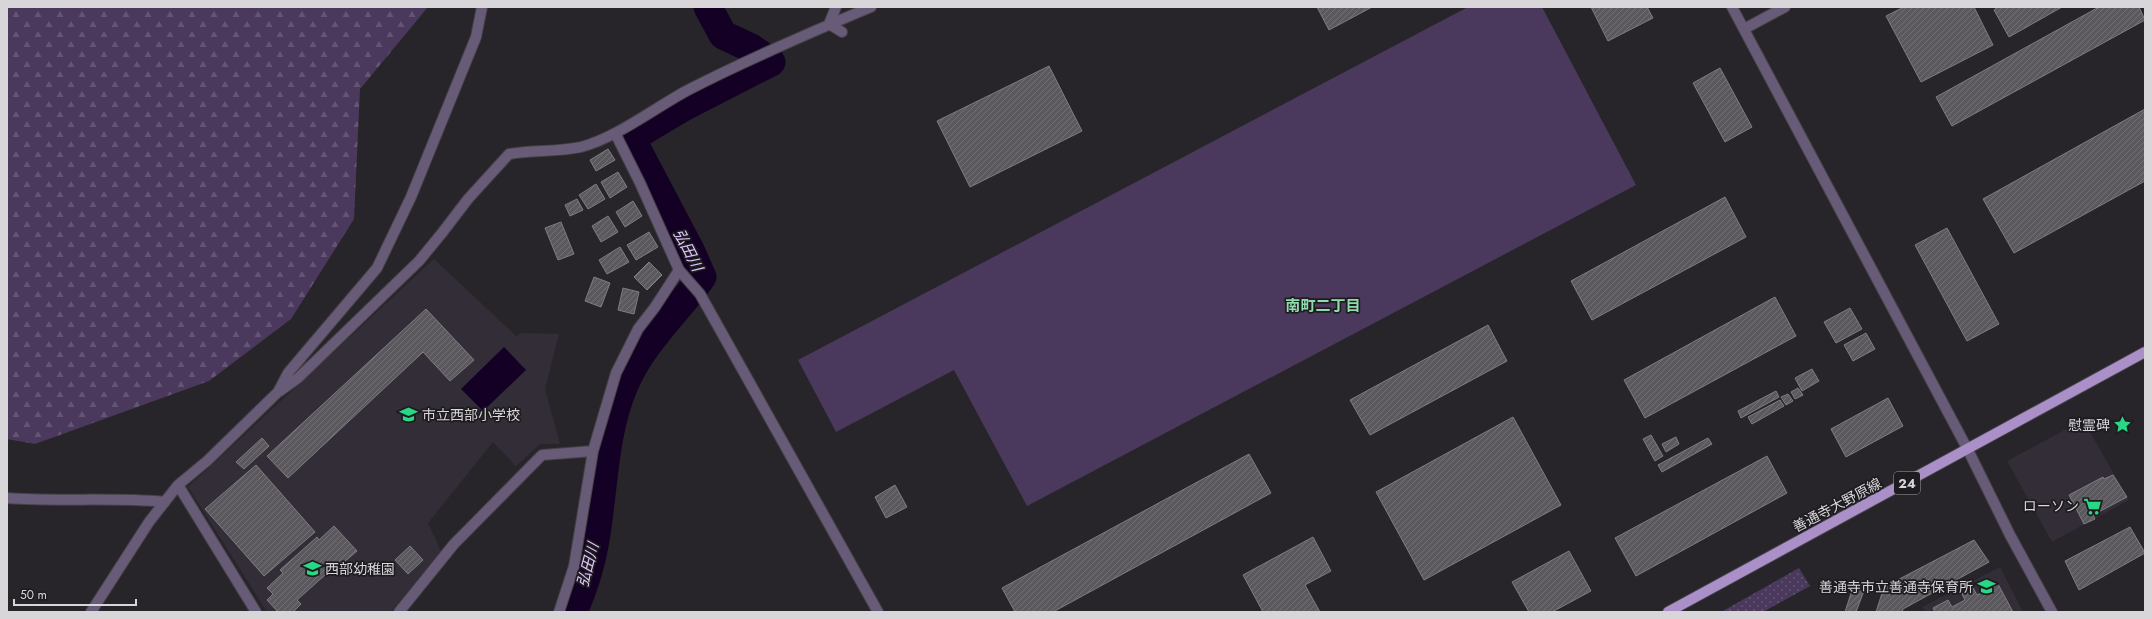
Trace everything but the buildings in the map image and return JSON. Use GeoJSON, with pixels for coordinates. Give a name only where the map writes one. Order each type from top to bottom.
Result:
{"type":"FeatureCollection","features":[{"type":"Feature","properties":{"kind":"main road","name":"善通寺大野原線"},"geometry":{"type":"LineString","coordinates":[[1668,612],[1968,450],[2145,352]]}},
{"type":"Feature","properties":{"kind":"street"},"geometry":{"type":"LineString","coordinates":[[278,392],[288,373],[377,268],[410,197],[476,37],[482,7]]}},
{"type":"Feature","properties":{"kind":"street"},"geometry":{"type":"LineString","coordinates":[[830,24],[836,7]]}},
{"type":"Feature","properties":{"kind":"street"},"geometry":{"type":"LineString","coordinates":[[91,612],[117,569],[178,485],[207,461],[278,392],[298,378],[419,261],[442,234],[468,199],[509,154],[557,151],[582,147],[615,132],[688,90],[830,24],[871,7]]}},
{"type":"Feature","properties":{"kind":"street"},"geometry":{"type":"LineString","coordinates":[[1732,7],[1968,450],[2010,535],[2052,612]]}},
{"type":"Feature","properties":{"kind":"street"},"geometry":{"type":"LineString","coordinates":[[1744,29],[1785,7]]}},
{"type":"Feature","properties":{"kind":"street"},"geometry":{"type":"LineString","coordinates":[[830,24],[842,32]]}},
{"type":"Feature","properties":{"kind":"street"},"geometry":{"type":"LineString","coordinates":[[615,132],[682,274],[700,294],[878,612]]}},
{"type":"Feature","properties":{"kind":"street"},"geometry":{"type":"LineString","coordinates":[[559,612],[574,566],[593,451],[619,367],[638,329],[682,274]]}},
{"type":"Feature","properties":{"kind":"street"},"geometry":{"type":"LineString","coordinates":[[399,612],[454,544],[542,455],[593,451]]}},
{"type":"Feature","properties":{"kind":"street"},"geometry":{"type":"LineString","coordinates":[[178,485],[256,612]]}},
{"type":"Feature","properties":{"kind":"street"},"geometry":{"type":"LineString","coordinates":[[7,498],[98,501],[128,498],[165,502]]}},
{"type":"Feature","properties":{"kind":"shaded area","name":"市立西部小学校"},"geometry":{"type":"Polygon","coordinates":[[[434,259],[516,336],[521,333],[559,334],[545,389],[560,444],[540,444],[516,466],[493,442],[428,523],[441,551],[391,612],[267,612],[188,487],[434,259]]]}},
{"type":"Feature","properties":{"kind":"shaded area"},"geometry":{"type":"Polygon","coordinates":[[[504,347],[526,370],[483,411],[461,389],[504,347]]]}},
{"type":"Feature","properties":{"kind":"shaded area"},"geometry":{"type":"Polygon","coordinates":[[[2083,420],[2129,500],[2052,542],[2007,461],[2083,420]]]}},
{"type":"Feature","properties":{"kind":"shaded area","name":"善通寺市立善通寺保育所"},"geometry":{"type":"Polygon","coordinates":[[[2000,567],[2023,612],[1925,612],[1922,607],[2000,567]]]}},
{"type":"Feature","properties":{"kind":"green space"},"geometry":{"type":"Polygon","coordinates":[[[7,7],[428,7],[360,89],[354,219],[291,319],[209,381],[35,444],[7,439],[7,7]]]}},
{"type":"Feature","properties":{"kind":"green space"},"geometry":{"type":"Polygon","coordinates":[[[1468,7],[1542,7],[1636,185],[1027,506],[954,370],[836,432],[798,360],[1468,7]]]}},
{"type":"Feature","properties":{"kind":"green space"},"geometry":{"type":"Polygon","coordinates":[[[1799,568],[1810,586],[1763,612],[1721,612],[1799,568]]]}},
{"type":"Feature","properties":{"kind":"waterway","name":"弘田川"},"geometry":{"type":"LineString","coordinates":[[573,612],[591,558],[598,520],[608,442],[617,404],[624,385],[631,370],[649,342],[702,277],[691,252],[631,138],[685,106],[771,62],[751,48],[723,35],[708,7]]}},
{"type":"Feature","properties":{"kind":"place","name":"市立西部小学校"},"geometry":{"type":"Point","coordinates":[409,415]}},
{"type":"Feature","properties":{"kind":"place","name":"慰霊碑"},"geometry":{"type":"Point","coordinates":[2123,425]}},
{"type":"Feature","properties":{"kind":"place","name":"ローソン"},"geometry":{"type":"Point","coordinates":[2092,506]}},
{"type":"Feature","properties":{"kind":"place","name":"西部幼稚園"},"geometry":{"type":"Point","coordinates":[312,569]}},
{"type":"Feature","properties":{"kind":"place","name":"善通寺市立善通寺保育所"},"geometry":{"type":"Point","coordinates":[1986,587]}},
{"type":"Feature","properties":{"kind":"district","name":"南町二丁目"},"geometry":{"type":"Point","coordinates":[1323,306]}}]}
